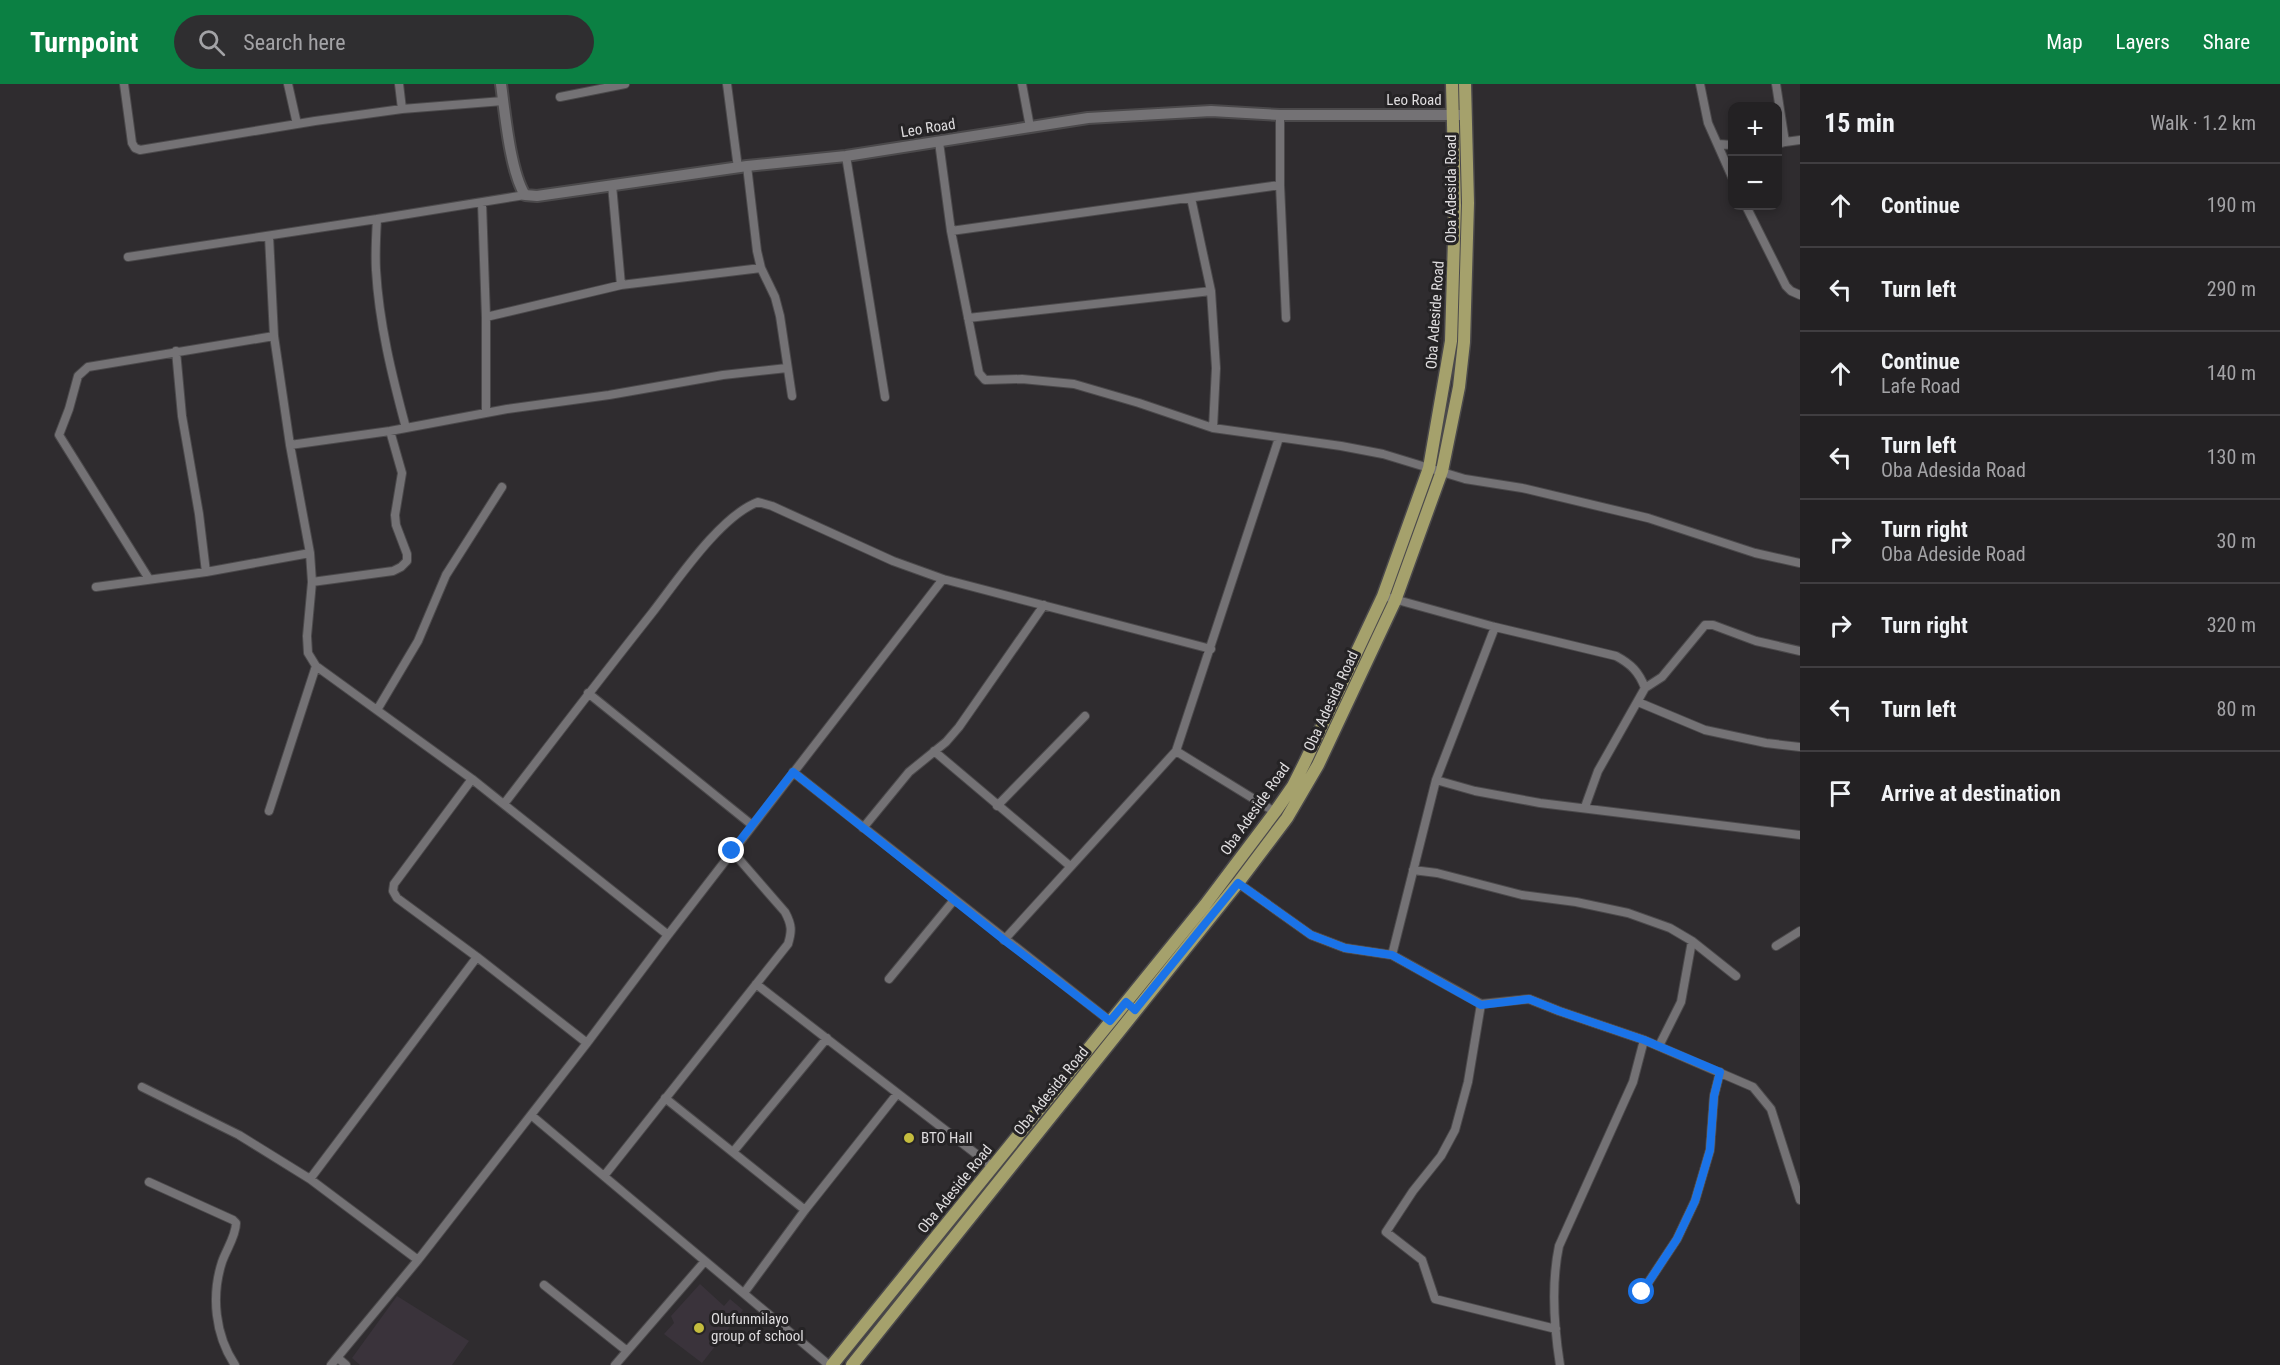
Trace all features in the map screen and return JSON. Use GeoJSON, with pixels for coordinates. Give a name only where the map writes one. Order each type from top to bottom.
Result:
{"type":"FeatureCollection","features":[{"type":"Feature","properties":{"kind":"main road","name":"Oba Adeside Road"},"geometry":{"type":"LineString","coordinates":[[1436,469],[1451,341],[1455,206],[1452,84]]}},
{"type":"Feature","properties":{"kind":"main road","name":"Oba Adesida Road"},"geometry":{"type":"LineString","coordinates":[[852,1365],[984,1199],[1130,1006],[1238,883],[1303,793],[1389,598],[1436,469],[1459,387],[1464,342],[1468,203],[1465,84]]}},
{"type":"Feature","properties":{"kind":"main road","name":"Oba Adeside Road"},"geometry":{"type":"LineString","coordinates":[[831,1365],[1110,1021],[1130,1006],[1275,812],[1293,786],[1389,598]]}},
{"type":"Feature","properties":{"kind":"main road"},"geometry":{"type":"LineString","coordinates":[[973,1191],[984,1199]]}},
{"type":"Feature","properties":{"kind":"street"},"geometry":{"type":"LineString","coordinates":[[124,84],[132,143],[140,150],[402,109],[503,101]]}},
{"type":"Feature","properties":{"kind":"street"},"geometry":{"type":"LineString","coordinates":[[288,84],[297,124]]}},
{"type":"Feature","properties":{"kind":"street"},"geometry":{"type":"LineString","coordinates":[[399,84],[402,109]]}},
{"type":"Feature","properties":{"kind":"street"},"geometry":{"type":"LineString","coordinates":[[128,257],[525,195],[519,181],[501,84]]}},
{"type":"Feature","properties":{"kind":"street"},"geometry":{"type":"LineString","coordinates":[[560,97],[625,84]]}},
{"type":"Feature","properties":{"kind":"street"},"geometry":{"type":"LineString","coordinates":[[727,84],[757,251],[761,268],[777,307],[792,396]]}},
{"type":"Feature","properties":{"kind":"street"},"geometry":{"type":"LineString","coordinates":[[1022,84],[1030,127]]}},
{"type":"Feature","properties":{"kind":"street"},"geometry":{"type":"LineString","coordinates":[[1700,84],[1705,114],[1728,168]]}},
{"type":"Feature","properties":{"kind":"street"},"geometry":{"type":"LineString","coordinates":[[1776,84],[1778,102]]}},
{"type":"Feature","properties":{"kind":"street","name":"Leo Road"},"geometry":{"type":"LineString","coordinates":[[525,195],[537,196],[742,167],[846,156],[1088,118],[1153,113],[1242,112],[1280,115],[1466,114]]}},
{"type":"Feature","properties":{"kind":"street"},"geometry":{"type":"LineString","coordinates":[[1280,115],[1280,185],[1286,318]]}},
{"type":"Feature","properties":{"kind":"street"},"geometry":{"type":"LineString","coordinates":[[1782,143],[1800,140]]}},
{"type":"Feature","properties":{"kind":"street"},"geometry":{"type":"LineString","coordinates":[[939,142],[951,231],[979,372],[985,380],[1022,379],[1074,384],[1213,428],[1383,454],[1485,484],[1521,488],[1648,518],[1755,553],[1800,563]]}},
{"type":"Feature","properties":{"kind":"street"},"geometry":{"type":"LineString","coordinates":[[1718,144],[1728,145]]}},
{"type":"Feature","properties":{"kind":"street"},"geometry":{"type":"LineString","coordinates":[[846,156],[885,397]]}},
{"type":"Feature","properties":{"kind":"street"},"geometry":{"type":"LineString","coordinates":[[612,185],[621,285]]}},
{"type":"Feature","properties":{"kind":"street"},"geometry":{"type":"LineString","coordinates":[[951,231],[1280,185]]}},
{"type":"Feature","properties":{"kind":"street"},"geometry":{"type":"LineString","coordinates":[[1191,198],[1211,291],[1216,368],[1213,428]]}},
{"type":"Feature","properties":{"kind":"street"},"geometry":{"type":"LineString","coordinates":[[482,203],[486,317],[486,414]]}},
{"type":"Feature","properties":{"kind":"street"},"geometry":{"type":"LineString","coordinates":[[1748,210],[1786,286],[1800,295]]}},
{"type":"Feature","properties":{"kind":"street"},"geometry":{"type":"LineString","coordinates":[[377,219],[378,296],[389,360],[406,428]]}},
{"type":"Feature","properties":{"kind":"street"},"geometry":{"type":"LineString","coordinates":[[269,236],[274,336],[290,445],[310,553],[312,582],[307,636],[308,653],[316,666],[472,779],[668,934]]}},
{"type":"Feature","properties":{"kind":"street"},"geometry":{"type":"LineString","coordinates":[[486,317],[621,285],[761,268]]}},
{"type":"Feature","properties":{"kind":"street"},"geometry":{"type":"LineString","coordinates":[[968,318],[1211,291]]}},
{"type":"Feature","properties":{"kind":"street"},"geometry":{"type":"LineString","coordinates":[[149,579],[58,435],[69,409],[80,371],[88,367],[176,351],[274,336]]}},
{"type":"Feature","properties":{"kind":"street"},"geometry":{"type":"LineString","coordinates":[[176,351],[182,416],[206,572]]}},
{"type":"Feature","properties":{"kind":"street"},"geometry":{"type":"LineString","coordinates":[[290,445],[619,394],[723,375],[787,368]]}},
{"type":"Feature","properties":{"kind":"street"},"geometry":{"type":"LineString","coordinates":[[312,582],[393,571],[407,561],[395,515],[402,473],[390,431]]}},
{"type":"Feature","properties":{"kind":"street"},"geometry":{"type":"LineString","coordinates":[[1004,940],[1176,751],[1279,438]]}},
{"type":"Feature","properties":{"kind":"street"},"geometry":{"type":"LineString","coordinates":[[377,710],[418,641],[446,575],[502,487]]}},
{"type":"Feature","properties":{"kind":"street"},"geometry":{"type":"LineString","coordinates":[[504,804],[588,693],[709,542],[740,512],[758,502],[772,506],[893,561],[943,579],[1211,649]]}},
{"type":"Feature","properties":{"kind":"street"},"geometry":{"type":"LineString","coordinates":[[96,588],[206,572],[310,553]]}},
{"type":"Feature","properties":{"kind":"street"},"geometry":{"type":"LineString","coordinates":[[331,1365],[418,1260],[531,1115],[943,579]]}},
{"type":"Feature","properties":{"kind":"street"},"geometry":{"type":"LineString","coordinates":[[1389,598],[1495,627],[1616,656],[1629,663],[1640,676],[1645,688]]}},
{"type":"Feature","properties":{"kind":"street"},"geometry":{"type":"LineString","coordinates":[[863,828],[909,772],[946,742],[966,719],[1044,605]]}},
{"type":"Feature","properties":{"kind":"street"},"geometry":{"type":"LineString","coordinates":[[1586,807],[1598,771],[1645,688],[1662,677],[1705,625],[1713,625],[1756,641],[1800,651]]}},
{"type":"Feature","properties":{"kind":"street"},"geometry":{"type":"LineString","coordinates":[[1392,955],[1436,780],[1495,627]]}},
{"type":"Feature","properties":{"kind":"street"},"geometry":{"type":"LineString","coordinates":[[269,811],[316,666]]}},
{"type":"Feature","properties":{"kind":"street"},"geometry":{"type":"LineString","coordinates":[[588,693],[752,825]]}},
{"type":"Feature","properties":{"kind":"street"},"geometry":{"type":"LineString","coordinates":[[1638,702],[1705,730],[1766,743],[1800,747]]}},
{"type":"Feature","properties":{"kind":"street"},"geometry":{"type":"LineString","coordinates":[[997,806],[1085,716]]}},
{"type":"Feature","properties":{"kind":"street"},"geometry":{"type":"LineString","coordinates":[[934,751],[1070,866]]}},
{"type":"Feature","properties":{"kind":"street"},"geometry":{"type":"LineString","coordinates":[[1176,751],[1275,812]]}},
{"type":"Feature","properties":{"kind":"street"},"geometry":{"type":"LineString","coordinates":[[793,772],[1110,1021]]}},
{"type":"Feature","properties":{"kind":"street"},"geometry":{"type":"LineString","coordinates":[[472,779],[394,884],[393,891],[397,898],[587,1043]]}},
{"type":"Feature","properties":{"kind":"street"},"geometry":{"type":"LineString","coordinates":[[1436,780],[1503,796],[1800,835]]}},
{"type":"Feature","properties":{"kind":"street"},"geometry":{"type":"LineString","coordinates":[[604,1176],[788,944],[792,924],[785,912],[732,851]]}},
{"type":"Feature","properties":{"kind":"street"},"geometry":{"type":"LineString","coordinates":[[1413,870],[1437,873],[1522,896],[1576,902],[1628,913],[1670,928],[1692,941],[1736,976]]}},
{"type":"Feature","properties":{"kind":"street"},"geometry":{"type":"LineString","coordinates":[[1238,883],[1311,935],[1345,948],[1392,955],[1481,1005],[1529,999],[1644,1040],[1753,1087],[1771,1109],[1800,1200]]}},
{"type":"Feature","properties":{"kind":"street"},"geometry":{"type":"LineString","coordinates":[[889,980],[954,900]]}},
{"type":"Feature","properties":{"kind":"street"},"geometry":{"type":"LineString","coordinates":[[1776,946],[1800,931]]}},
{"type":"Feature","properties":{"kind":"street"},"geometry":{"type":"LineString","coordinates":[[1659,1046],[1681,1002],[1692,941]]}},
{"type":"Feature","properties":{"kind":"street"},"geometry":{"type":"LineString","coordinates":[[310,1179],[477,957]]}},
{"type":"Feature","properties":{"kind":"street"},"geometry":{"type":"LineString","coordinates":[[756,984],[993,1167]]}},
{"type":"Feature","properties":{"kind":"street"},"geometry":{"type":"LineString","coordinates":[[1481,1005],[1468,1082],[1455,1130],[1441,1156],[1386,1232],[1422,1260],[1435,1299],[1556,1329]]}},
{"type":"Feature","properties":{"kind":"street"},"geometry":{"type":"LineString","coordinates":[[733,1152],[827,1038]]}},
{"type":"Feature","properties":{"kind":"street"},"geometry":{"type":"LineString","coordinates":[[1560,1365],[1556,1329],[1555,1265],[1559,1246],[1633,1082],[1644,1040]]}},
{"type":"Feature","properties":{"kind":"street"},"geometry":{"type":"LineString","coordinates":[[1642,1292],[1677,1239],[1695,1201],[1710,1150],[1714,1096],[1720,1072]]}},
{"type":"Feature","properties":{"kind":"street"},"geometry":{"type":"LineString","coordinates":[[142,1087],[239,1135],[310,1179],[418,1260]]}},
{"type":"Feature","properties":{"kind":"street"},"geometry":{"type":"LineString","coordinates":[[744,1293],[805,1210],[897,1094]]}},
{"type":"Feature","properties":{"kind":"street"},"geometry":{"type":"LineString","coordinates":[[665,1098],[805,1210]]}},
{"type":"Feature","properties":{"kind":"street"},"geometry":{"type":"LineString","coordinates":[[531,1115],[831,1365]]}},
{"type":"Feature","properties":{"kind":"street"},"geometry":{"type":"LineString","coordinates":[[149,1182],[226,1216],[236,1223],[215,1289],[223,1339],[235,1365]]}},
{"type":"Feature","properties":{"kind":"street"},"geometry":{"type":"LineString","coordinates":[[615,1365],[705,1261]]}},
{"type":"Feature","properties":{"kind":"street"},"geometry":{"type":"LineString","coordinates":[[544,1285],[627,1351]]}},
{"type":"Feature","properties":{"kind":"street"},"geometry":{"type":"LineString","coordinates":[[338,1358],[346,1365]]}},
{"type":"Feature","properties":{"kind":"shaded area","name":"Olufunmilayo group of school"},"geometry":{"type":"Polygon","coordinates":[[[700,1284],[724,1306],[730,1299],[743,1310],[702,1363],[664,1334],[674,1323],[671,1316],[700,1284]]]}},
{"type":"Feature","properties":{"kind":"shaded area"},"geometry":{"type":"Polygon","coordinates":[[[397,1296],[469,1341],[452,1365],[360,1365],[352,1358],[397,1296]]]}},
{"type":"Feature","properties":{"kind":"place","name":"BTO Hall"},"geometry":{"type":"Point","coordinates":[909,1138]}},
{"type":"Feature","properties":{"kind":"place","name":"Olufunmilayo group of school"},"geometry":{"type":"Point","coordinates":[699,1328]}},
{"type":"Feature","properties":{"kind":"route"},"geometry":{"type":"LineString","coordinates":[[732,851],[793,772],[1110,1021],[1126,1002],[1135,1010],[1238,883],[1311,935],[1345,948],[1392,955],[1481,1005],[1529,999],[1644,1040],[1720,1072],[1714,1096],[1710,1150],[1695,1201],[1677,1239],[1642,1292]]}}]}
